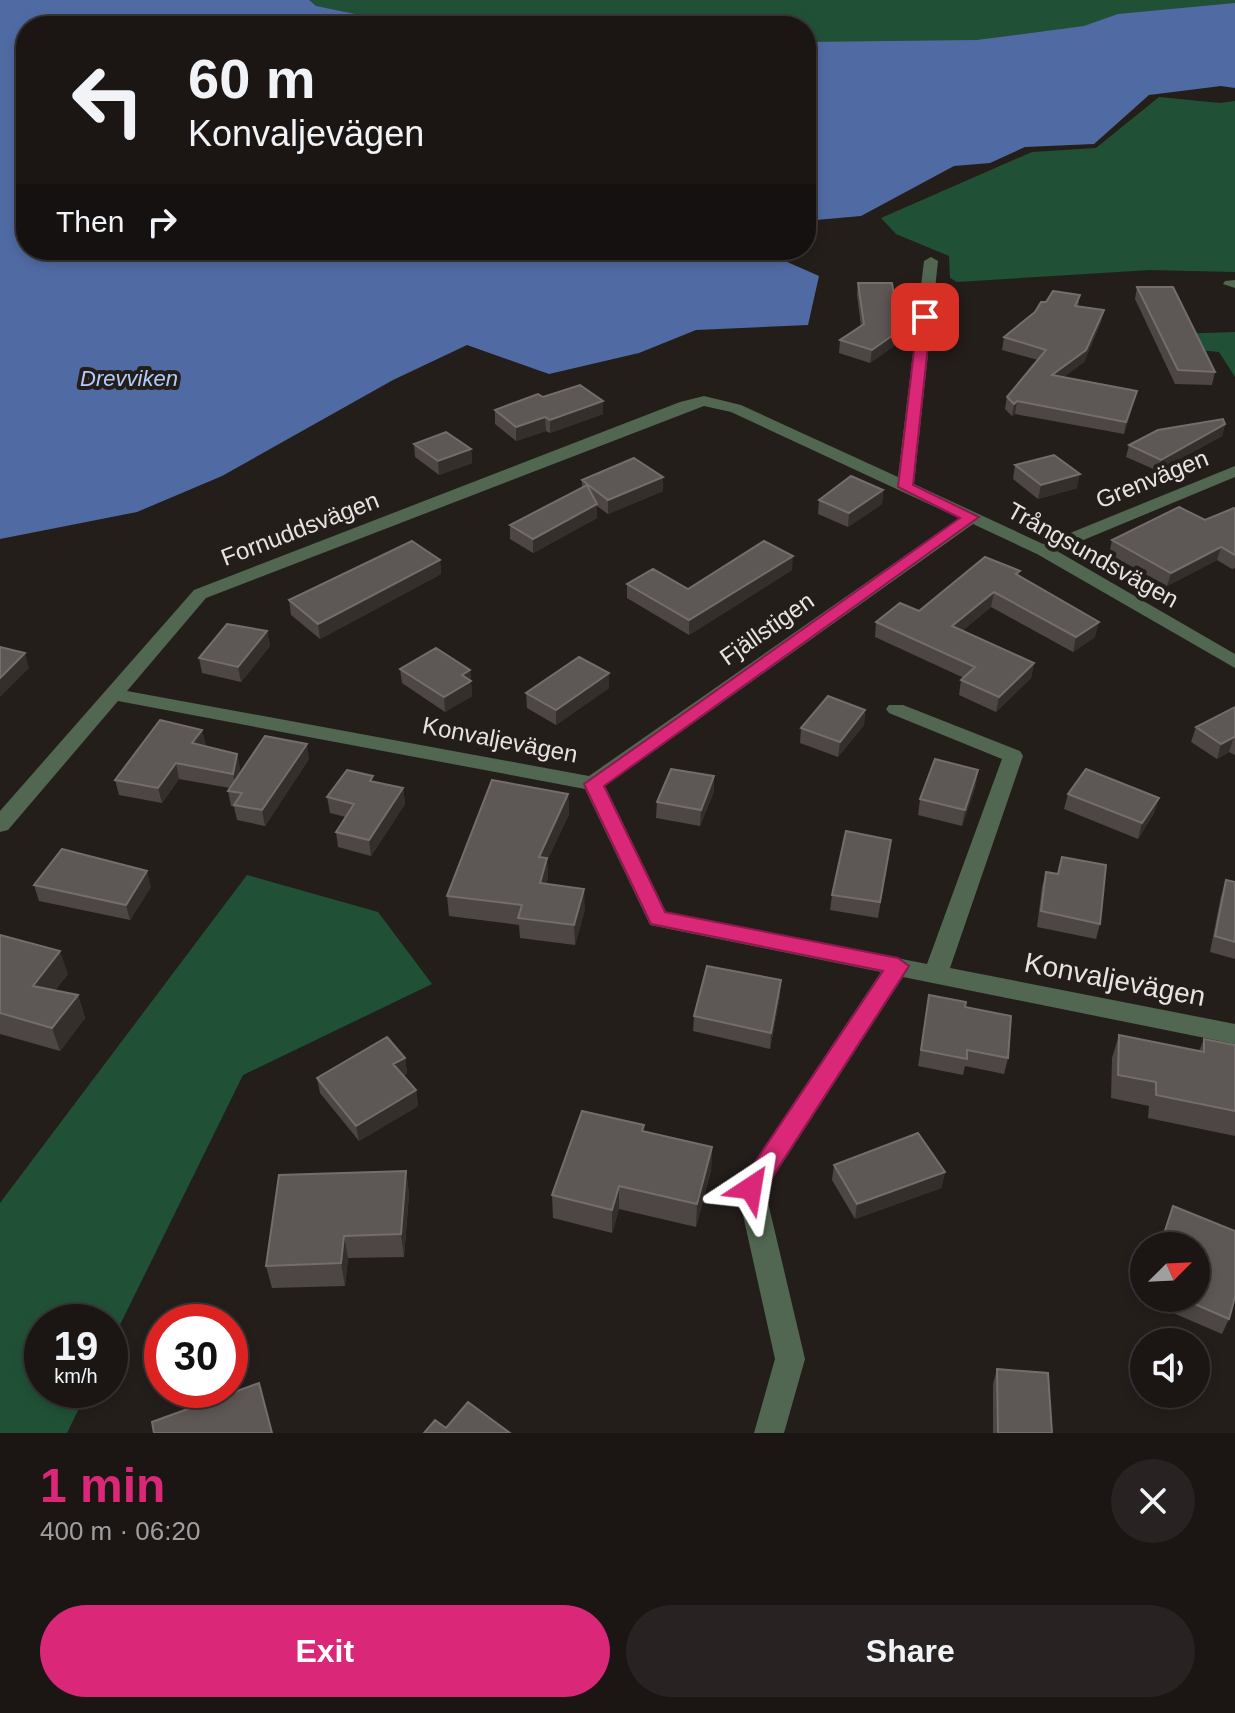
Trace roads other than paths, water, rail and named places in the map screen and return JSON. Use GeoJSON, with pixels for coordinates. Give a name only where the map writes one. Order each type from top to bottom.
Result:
{"type":"FeatureCollection","features":[{"type":"Feature","properties":{"kind":"street"},"geometry":{"type":"LineString","coordinates":[[905,487],[931,261]]}},
{"type":"Feature","properties":{"kind":"street","name":"Trångsundsvägen"},"geometry":{"type":"LineString","coordinates":[[704,401],[736,408],[1043,550],[1235,662]]}},
{"type":"Feature","properties":{"kind":"street","name":"Fornuddsvägen"},"geometry":{"type":"LineString","coordinates":[[0,825],[200,594],[704,401]]}},
{"type":"Feature","properties":{"kind":"street","name":"Grenvägen"},"geometry":{"type":"LineString","coordinates":[[1043,550],[1235,471]]}},
{"type":"Feature","properties":{"kind":"street","name":"Fjällstigen"},"geometry":{"type":"LineString","coordinates":[[593,784],[971,517]]}},
{"type":"Feature","properties":{"kind":"street","name":"Konvaljevägen"},"geometry":{"type":"LineString","coordinates":[[113,694],[593,784],[658,919],[1235,1034]]}},
{"type":"Feature","properties":{"kind":"street"},"geometry":{"type":"LineString","coordinates":[[896,709],[1013,756],[936,973]]}},
{"type":"Feature","properties":{"kind":"street"},"geometry":{"type":"LineString","coordinates":[[769,1433],[790,1359],[751,1188],[898,966]]}},
{"type":"Feature","properties":{"kind":"water","name":"Drevviken"},"geometry":{"type":"Polygon","coordinates":[[[0,0],[309,0],[316,6],[365,16],[16,16],[16,260],[785,260],[819,276],[808,325],[696,330],[639,353],[549,374],[467,345],[393,380],[222,476],[137,512],[0,539],[0,0]]]}},
{"type":"Feature","properties":{"kind":"water"},"geometry":{"type":"Polygon","coordinates":[[[1235,3],[1235,88],[1221,86],[1149,95],[1094,144],[1025,147],[990,163],[954,166],[861,216],[816,220],[816,42],[977,40],[1084,26],[1118,14],[1235,3]]]}}]}
